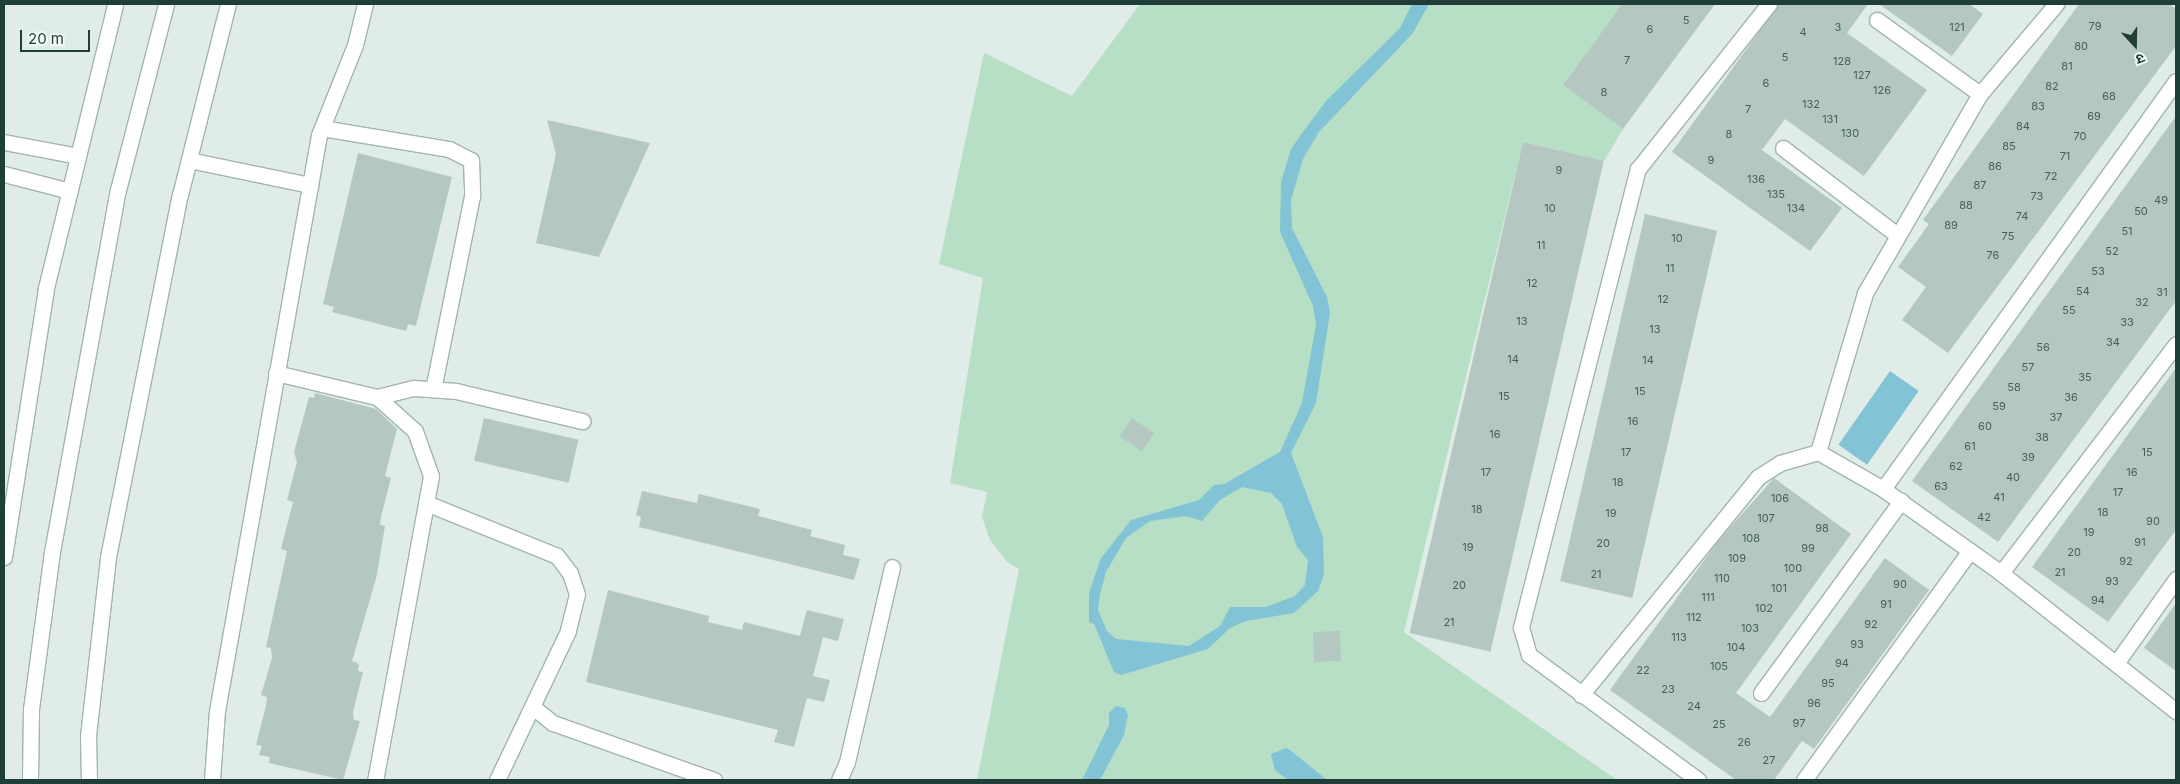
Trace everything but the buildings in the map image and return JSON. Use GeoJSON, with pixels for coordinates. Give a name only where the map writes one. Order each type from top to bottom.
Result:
{"type":"FeatureCollection","features":[{"type":"Feature","properties":{"kind":"street"},"geometry":{"type":"LineString","coordinates":[[4,557],[46,288],[115,4]]}},
{"type":"Feature","properties":{"kind":"street"},"geometry":{"type":"LineString","coordinates":[[30,780],[31,710],[52,552],[118,190],[166,4]]}},
{"type":"Feature","properties":{"kind":"street"},"geometry":{"type":"LineString","coordinates":[[89,780],[88,736],[108,557],[189,160],[228,4]]}},
{"type":"Feature","properties":{"kind":"street"},"geometry":{"type":"LineString","coordinates":[[212,780],[217,711],[310,185],[322,128],[356,45],[366,4]]}},
{"type":"Feature","properties":{"kind":"street"},"geometry":{"type":"LineString","coordinates":[[1698,780],[1529,655],[1521,627],[1638,169],[1768,4]]}},
{"type":"Feature","properties":{"kind":"street"},"geometry":{"type":"LineString","coordinates":[[1818,452],[1865,293],[1897,234],[1980,94],[2056,4]]}},
{"type":"Feature","properties":{"kind":"street"},"geometry":{"type":"LineString","coordinates":[[1877,20],[1980,94]]}},
{"type":"Feature","properties":{"kind":"street"},"geometry":{"type":"LineString","coordinates":[[1884,489],[2176,81]]}},
{"type":"Feature","properties":{"kind":"street"},"geometry":{"type":"LineString","coordinates":[[322,128],[449,149],[471,160],[472,196],[433,389]]}},
{"type":"Feature","properties":{"kind":"street"},"geometry":{"type":"LineString","coordinates":[[4,142],[78,156]]}},
{"type":"Feature","properties":{"kind":"street"},"geometry":{"type":"LineString","coordinates":[[1783,148],[1897,234]]}},
{"type":"Feature","properties":{"kind":"street"},"geometry":{"type":"LineString","coordinates":[[189,160],[310,185]]}},
{"type":"Feature","properties":{"kind":"street"},"geometry":{"type":"LineString","coordinates":[[4,174],[70,190]]}},
{"type":"Feature","properties":{"kind":"street"},"geometry":{"type":"LineString","coordinates":[[2001,573],[2176,344]]}},
{"type":"Feature","properties":{"kind":"street"},"geometry":{"type":"LineString","coordinates":[[276,373],[377,397],[414,388],[433,389],[582,421]]}},
{"type":"Feature","properties":{"kind":"street"},"geometry":{"type":"LineString","coordinates":[[375,780],[431,476],[415,431],[377,397]]}},
{"type":"Feature","properties":{"kind":"street"},"geometry":{"type":"LineString","coordinates":[[1581,695],[1758,477],[1780,463],[1818,452],[1884,489],[2001,573],[2117,662],[2176,711]]}},
{"type":"Feature","properties":{"kind":"street"},"geometry":{"type":"LineString","coordinates":[[1762,693],[1900,501]]}},
{"type":"Feature","properties":{"kind":"street"},"geometry":{"type":"LineString","coordinates":[[426,503],[557,556],[570,573],[577,594],[568,631],[497,780]]}},
{"type":"Feature","properties":{"kind":"street"},"geometry":{"type":"LineString","coordinates":[[1804,780],[1970,551]]}},
{"type":"Feature","properties":{"kind":"street"},"geometry":{"type":"LineString","coordinates":[[839,780],[847,762],[892,567]]}},
{"type":"Feature","properties":{"kind":"street"},"geometry":{"type":"LineString","coordinates":[[2117,662],[2176,579]]}},
{"type":"Feature","properties":{"kind":"street"},"geometry":{"type":"LineString","coordinates":[[533,707],[553,723],[714,780]]}},
{"type":"Feature","properties":{"kind":"green space"},"geometry":{"type":"Polygon","coordinates":[[[1140,4],[1622,4],[1563,85],[1623,129],[1604,161],[1523,142],[1404,632],[1617,780],[977,780],[1019,569],[1007,562],[990,540],[982,517],[987,492],[950,483],[983,278],[939,264],[984,53],[1072,96],[1140,4]]]}},
{"type":"Feature","properties":{"kind":"water"},"geometry":{"type":"Polygon","coordinates":[[[1412,4],[1429,4],[1413,33],[1319,132],[1303,159],[1291,200],[1292,228],[1327,297],[1330,313],[1316,403],[1291,453],[1323,537],[1324,574],[1318,591],[1294,613],[1246,621],[1230,628],[1208,649],[1121,675],[1114,672],[1094,624],[1089,622],[1089,593],[1101,558],[1131,520],[1199,500],[1214,485],[1224,484],[1280,452],[1302,403],[1316,324],[1313,306],[1280,232],[1281,182],[1291,149],[1326,101],[1400,28],[1412,4]],[[1242,487],[1220,500],[1202,521],[1186,516],[1150,521],[1126,538],[1106,572],[1100,594],[1098,610],[1107,631],[1116,639],[1189,646],[1220,626],[1230,607],[1266,607],[1295,596],[1305,585],[1308,560],[1297,547],[1282,504],[1271,493],[1242,487]]]}},
{"type":"Feature","properties":{"kind":"water"},"geometry":{"type":"Polygon","coordinates":[[[1890,371],[1919,391],[1867,465],[1838,445],[1890,371]]]}},
{"type":"Feature","properties":{"kind":"water"},"geometry":{"type":"Polygon","coordinates":[[[1116,706],[1125,708],[1128,715],[1124,735],[1100,780],[1082,780],[1109,725],[1109,713],[1116,706]]]}},
{"type":"Feature","properties":{"kind":"water"},"geometry":{"type":"Polygon","coordinates":[[[1286,748],[1327,780],[1288,780],[1275,770],[1271,754],[1286,748]]]}}]}
